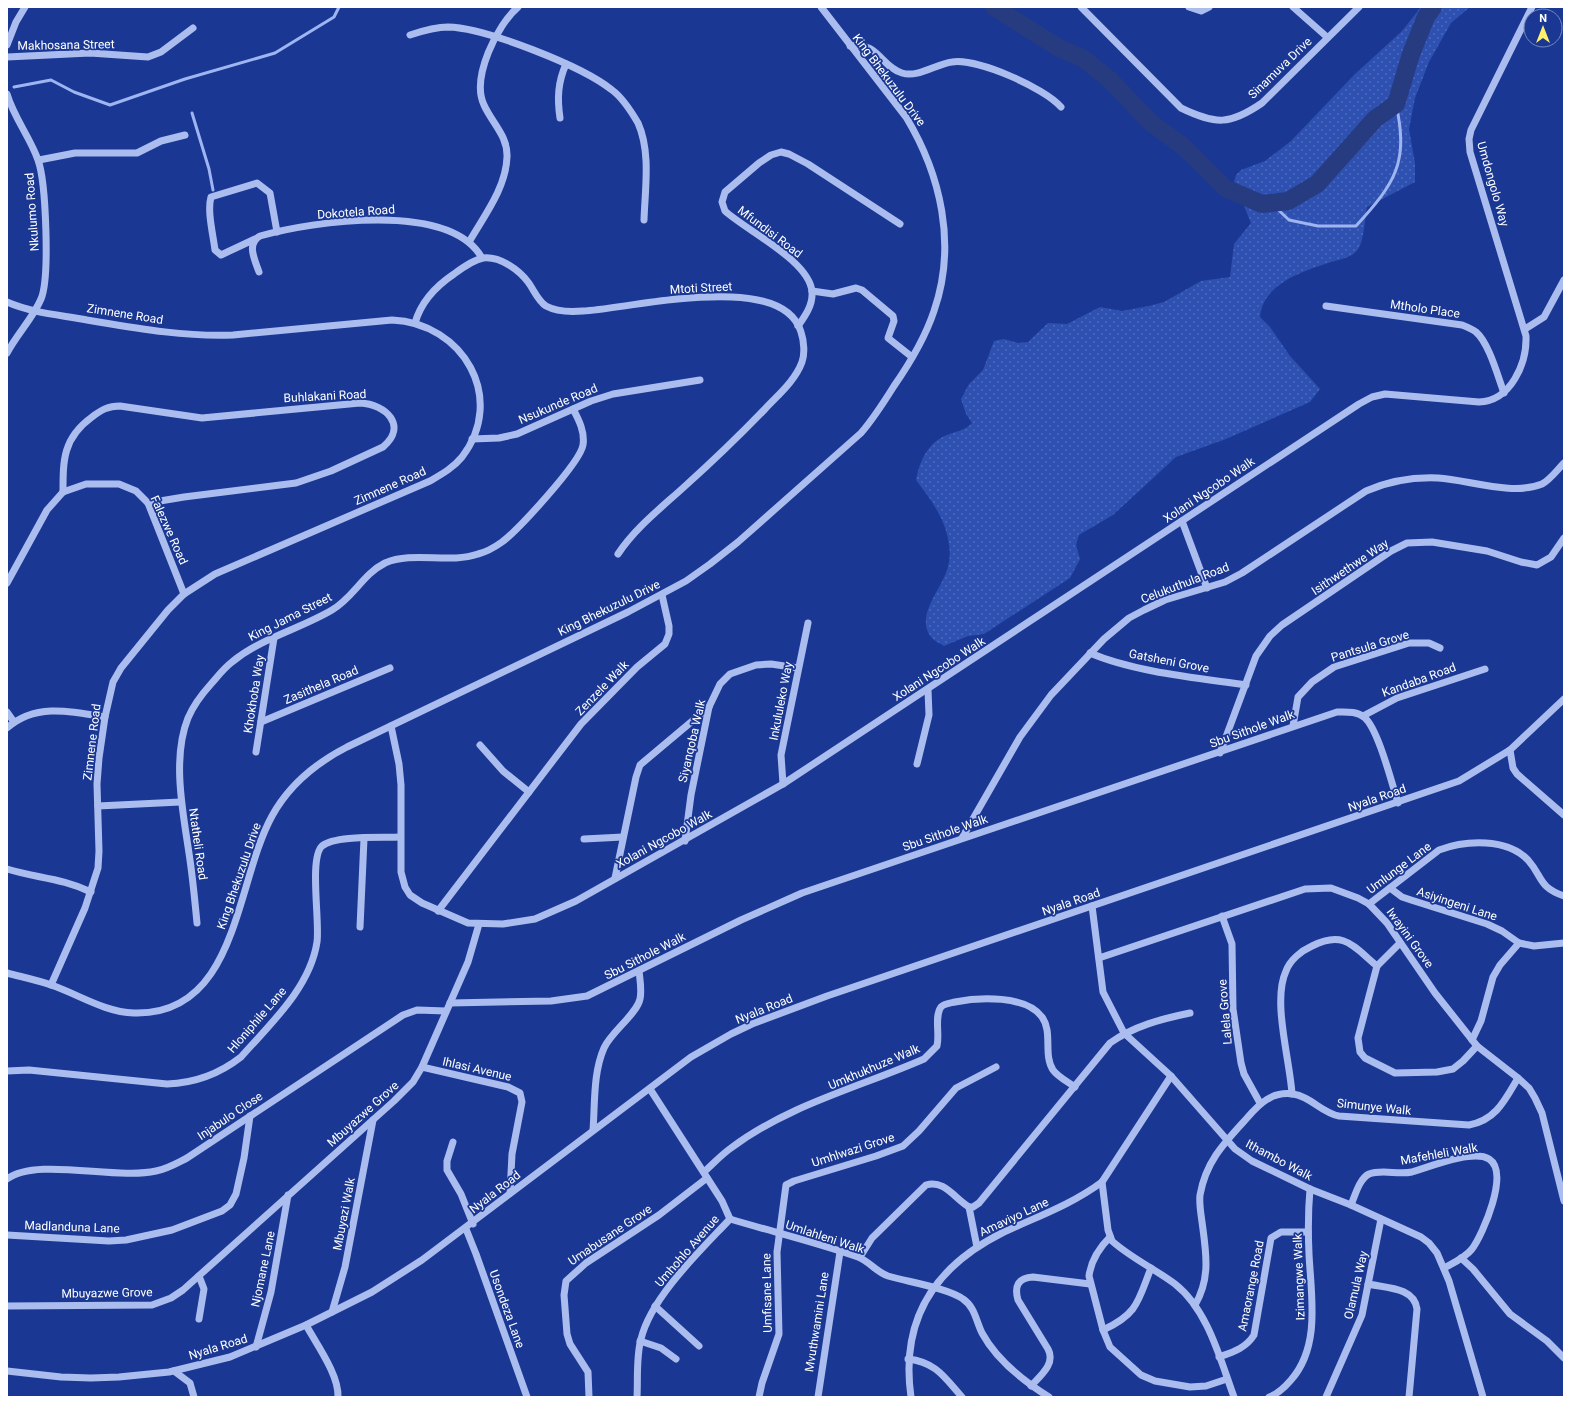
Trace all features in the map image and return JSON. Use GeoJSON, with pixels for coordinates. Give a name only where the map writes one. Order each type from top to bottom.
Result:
{"type":"FeatureCollection","features":[{"type":"Feature","properties":{"kind":"street"},"geometry":{"type":"LineString","coordinates":[[7,45],[16,22],[25,7]]}},
{"type":"Feature","properties":{"kind":"street"},"geometry":{"type":"LineString","coordinates":[[469,242],[502,184],[507,166],[507,149],[504,140],[485,107],[480,88],[482,70],[496,38],[505,22],[518,7]]}},
{"type":"Feature","properties":{"kind":"street","name":"King Bhekuzulu Drive"},"geometry":{"type":"LineString","coordinates":[[7,973],[51,985],[105,1007],[133,1013],[164,1010],[179,1004],[192,995],[209,979],[219,961],[232,929],[261,840],[279,805],[298,781],[320,762],[390,726],[662,594],[696,574],[723,554],[861,433],[879,410],[928,327],[940,288],[944,235],[940,196],[925,152],[914,130],[906,117],[821,7]]}},
{"type":"Feature","properties":{"kind":"street","name":"Sinamuva Drive"},"geometry":{"type":"LineString","coordinates":[[1081,7],[1181,108],[1202,118],[1226,121],[1244,116],[1262,103],[1358,7]]}},
{"type":"Feature","properties":{"kind":"street"},"geometry":{"type":"LineString","coordinates":[[1188,7],[1201,11],[1210,7]]}},
{"type":"Feature","properties":{"kind":"street"},"geometry":{"type":"LineString","coordinates":[[1293,7],[1327,37]]}},
{"type":"Feature","properties":{"kind":"street","name":"Umdongolo Way"},"geometry":{"type":"LineString","coordinates":[[1525,329],[1469,145],[1471,130],[1532,7]]}},
{"type":"Feature","properties":{"kind":"street"},"geometry":{"type":"LineString","coordinates":[[410,35],[446,27],[461,29],[496,38],[566,64],[600,81],[614,91],[636,120],[643,138],[645,148],[644,220]]}},
{"type":"Feature","properties":{"kind":"street","name":"Makhosana Street"},"geometry":{"type":"LineString","coordinates":[[7,57],[90,53],[148,57],[161,52],[193,28]]}},
{"type":"Feature","properties":{"kind":"street"},"geometry":{"type":"LineString","coordinates":[[850,46],[856,45],[870,48],[890,66],[902,73],[916,73],[953,62],[972,63],[1008,75],[1040,90],[1051,97],[1061,107]]}},
{"type":"Feature","properties":{"kind":"street"},"geometry":{"type":"LineString","coordinates":[[560,118],[558,88],[566,64]]}},
{"type":"Feature","properties":{"kind":"street","name":"Nkulumo Road"},"geometry":{"type":"LineString","coordinates":[[7,95],[38,160],[42,175],[46,275],[42,299],[36,310]]}},
{"type":"Feature","properties":{"kind":"street"},"geometry":{"type":"LineString","coordinates":[[38,160],[75,154],[137,153],[162,141],[184,135]]}},
{"type":"Feature","properties":{"kind":"street","name":"Mfundisi Road"},"geometry":{"type":"LineString","coordinates":[[812,291],[803,272],[788,257],[728,214],[722,206],[725,192],[759,163],[771,155],[781,152],[789,154],[808,164],[900,224]]}},
{"type":"Feature","properties":{"kind":"street","name":"Dokotela Road"},"geometry":{"type":"LineString","coordinates":[[277,232],[270,193],[257,184],[211,197],[208,206],[213,226],[215,250],[221,254],[255,239],[277,232],[347,222],[407,220],[432,226],[469,242],[482,258]]}},
{"type":"Feature","properties":{"kind":"street"},"geometry":{"type":"LineString","coordinates":[[255,239],[252,249],[259,272]]}},
{"type":"Feature","properties":{"kind":"street"},"geometry":{"type":"LineString","coordinates":[[415,323],[424,303],[435,289],[459,271],[482,258]]}},
{"type":"Feature","properties":{"kind":"street","name":"Mtoti Street"},"geometry":{"type":"LineString","coordinates":[[482,258],[495,259],[516,270],[526,279],[541,302],[557,310],[593,311],[663,301],[730,296],[753,298],[772,304],[795,321],[801,331],[803,345],[802,360],[790,382],[728,448],[633,534],[618,554]]}},
{"type":"Feature","properties":{"kind":"street"},"geometry":{"type":"LineString","coordinates":[[1525,329],[1544,317],[1564,280]]}},
{"type":"Feature","properties":{"kind":"street"},"geometry":{"type":"LineString","coordinates":[[798,326],[808,312],[812,291],[833,294],[852,288],[862,290],[893,316],[894,321],[888,338],[912,356]]}},
{"type":"Feature","properties":{"kind":"street","name":"Zimnene Road"},"geometry":{"type":"LineString","coordinates":[[7,302],[36,310],[115,324],[206,336],[233,335],[392,320],[415,323],[432,329],[455,346],[469,364],[478,390],[480,406],[472,439],[462,457],[454,465],[430,481],[215,574],[184,594],[148,633],[121,668],[109,695],[104,717],[99,758],[98,868],[91,892],[51,985]]}},
{"type":"Feature","properties":{"kind":"street","name":"Mtholo Place"},"geometry":{"type":"LineString","coordinates":[[1326,306],[1462,325],[1470,328],[1476,332],[1484,343],[1504,393]]}},
{"type":"Feature","properties":{"kind":"street"},"geometry":{"type":"LineString","coordinates":[[7,353],[23,326],[36,310]]}},
{"type":"Feature","properties":{"kind":"street","name":"Xolani Ngcobo Walk"},"geometry":{"type":"LineString","coordinates":[[390,726],[399,764],[401,785],[401,872],[405,887],[410,895],[438,911],[468,923],[479,924],[518,922],[535,919],[576,901],[784,784],[1359,404],[1372,397],[1385,394],[1402,394],[1488,402],[1504,393],[1516,375],[1524,357],[1526,341],[1525,329]]}},
{"type":"Feature","properties":{"kind":"street","name":"Nsukunde Road"},"geometry":{"type":"LineString","coordinates":[[472,439],[508,437],[573,409],[613,394],[700,380]]}},
{"type":"Feature","properties":{"kind":"street","name":"Buhlakani Road"},"geometry":{"type":"LineString","coordinates":[[63,492],[63,468],[68,444],[78,430],[89,419],[107,407],[120,406],[202,418],[360,403],[381,407],[390,417],[392,433],[391,440],[383,447],[312,478],[285,485],[184,497],[148,504]]}},
{"type":"Feature","properties":{"kind":"street","name":"King Jama Street"},"geometry":{"type":"LineString","coordinates":[[180,802],[182,746],[188,718],[206,689],[232,662],[247,651],[333,610],[348,597],[363,579],[385,564],[401,559],[466,557],[479,554],[502,542],[516,530],[552,490],[579,456],[583,447],[583,432],[573,409]]}},
{"type":"Feature","properties":{"kind":"street","name":"Celukuthula Road"},"geometry":{"type":"LineString","coordinates":[[962,838],[1020,736],[1051,695],[1090,653],[1130,618],[1165,600],[1225,582],[1242,573],[1366,490],[1385,482],[1437,478],[1514,488],[1528,488],[1543,483],[1564,463]]}},
{"type":"Feature","properties":{"kind":"street","name":"Falezwe Road"},"geometry":{"type":"LineString","coordinates":[[7,582],[47,510],[63,492],[86,484],[119,484],[136,490],[148,504],[184,594]]}},
{"type":"Feature","properties":{"kind":"street"},"geometry":{"type":"LineString","coordinates":[[1182,521],[1207,588]]}},
{"type":"Feature","properties":{"kind":"street","name":"Isithwethwe Way"},"geometry":{"type":"LineString","coordinates":[[1220,753],[1261,646],[1282,625],[1392,551],[1407,544],[1432,542],[1458,545],[1537,565],[1551,557],[1564,538]]}},
{"type":"Feature","properties":{"kind":"street","name":"Zenzele Walk"},"geometry":{"type":"LineString","coordinates":[[438,911],[581,724],[632,672],[665,644],[669,634],[669,626],[662,594]]}},
{"type":"Feature","properties":{"kind":"street","name":"Inkululeko Way"},"geometry":{"type":"LineString","coordinates":[[784,784],[781,755],[808,623]]}},
{"type":"Feature","properties":{"kind":"street","name":"Khokhoba Way"},"geometry":{"type":"LineString","coordinates":[[256,752],[274,638]]}},
{"type":"Feature","properties":{"kind":"street","name":"Pantsula Grove"},"geometry":{"type":"LineString","coordinates":[[1293,726],[1298,697],[1312,682],[1334,667],[1409,643],[1429,643],[1440,648]]}},
{"type":"Feature","properties":{"kind":"street","name":"Gatsheni Grove"},"geometry":{"type":"LineString","coordinates":[[1090,653],[1105,659],[1136,666],[1246,685]]}},
{"type":"Feature","properties":{"kind":"street","name":"Siyanqoba Walk"},"geometry":{"type":"LineString","coordinates":[[685,841],[691,795],[710,707],[720,684],[730,674],[756,665],[771,664],[798,668]]}},
{"type":"Feature","properties":{"kind":"street","name":"Zasithela Road"},"geometry":{"type":"LineString","coordinates":[[261,722],[390,668]]}},
{"type":"Feature","properties":{"kind":"street","name":"Kandaba Road"},"geometry":{"type":"LineString","coordinates":[[1363,716],[1398,698],[1484,669]]}},
{"type":"Feature","properties":{"kind":"street"},"geometry":{"type":"LineString","coordinates":[[917,764],[929,715],[928,690]]}},
{"type":"Feature","properties":{"kind":"street","name":"Nyala Road"},"geometry":{"type":"LineString","coordinates":[[7,1371],[61,1377],[91,1378],[139,1376],[174,1371],[212,1362],[256,1347],[306,1325],[372,1292],[422,1260],[473,1224],[510,1193],[592,1130],[650,1089],[691,1057],[731,1034],[758,1022],[827,996],[1459,781],[1510,750],[1564,699]]}},
{"type":"Feature","properties":{"kind":"street"},"geometry":{"type":"LineString","coordinates":[[615,878],[636,777],[640,765],[710,707]]}},
{"type":"Feature","properties":{"kind":"street"},"geometry":{"type":"LineString","coordinates":[[7,728],[14,722],[34,713],[52,710],[76,711],[104,717]]}},
{"type":"Feature","properties":{"kind":"street"},"geometry":{"type":"LineString","coordinates":[[7,712],[14,722]]}},
{"type":"Feature","properties":{"kind":"street","name":"Sbu Sithole Walk"},"geometry":{"type":"LineString","coordinates":[[450,1003],[538,1002],[577,999],[601,991],[778,903],[962,838],[1220,753],[1293,726],[1337,712],[1350,712],[1363,716]]}},
{"type":"Feature","properties":{"kind":"street"},"geometry":{"type":"LineString","coordinates":[[1363,716],[1372,727],[1398,803]]}},
{"type":"Feature","properties":{"kind":"street"},"geometry":{"type":"LineString","coordinates":[[480,745],[503,771],[529,792]]}},
{"type":"Feature","properties":{"kind":"street"},"geometry":{"type":"LineString","coordinates":[[1510,750],[1513,768],[1517,774],[1564,815]]}},
{"type":"Feature","properties":{"kind":"street","name":"Ntatheli Road"},"geometry":{"type":"LineString","coordinates":[[98,806],[180,802],[197,923]]}},
{"type":"Feature","properties":{"kind":"street","name":"Hloniphile Lane"},"geometry":{"type":"LineString","coordinates":[[7,1071],[42,1071],[173,1084],[199,1080],[232,1064],[241,1057],[295,994],[311,965],[317,941],[318,928],[316,876],[318,851],[322,846],[334,841],[400,837]]}},
{"type":"Feature","properties":{"kind":"street"},"geometry":{"type":"LineString","coordinates":[[584,839],[623,837]]}},
{"type":"Feature","properties":{"kind":"street"},"geometry":{"type":"LineString","coordinates":[[360,927],[364,838]]}},
{"type":"Feature","properties":{"kind":"street","name":"Umlunge Lane"},"geometry":{"type":"LineString","coordinates":[[1369,904],[1439,850],[1448,847],[1480,843],[1502,846],[1520,854],[1529,861],[1544,886],[1564,896]]}},
{"type":"Feature","properties":{"kind":"street"},"geometry":{"type":"LineString","coordinates":[[7,868],[32,875],[64,880],[91,892]]}},
{"type":"Feature","properties":{"kind":"street","name":"Iwayini Grove"},"geometry":{"type":"LineString","coordinates":[[1099,958],[1293,892],[1321,887],[1341,891],[1369,904],[1387,923],[1435,992],[1472,1040],[1529,1088],[1539,1105],[1561,1177],[1564,1201]]}},
{"type":"Feature","properties":{"kind":"street","name":"Asiyingeni Lane"},"geometry":{"type":"LineString","coordinates":[[1390,888],[1402,897],[1410,900],[1487,924],[1502,931],[1519,943],[1534,946],[1564,943]]}},
{"type":"Feature","properties":{"kind":"street","name":"Ithambo Walk"},"geometry":{"type":"LineString","coordinates":[[1092,906],[1105,996],[1124,1033],[1171,1076],[1235,1149],[1252,1161],[1310,1189],[1381,1219],[1429,1243],[1437,1253],[1444,1268],[1483,1397]]}},
{"type":"Feature","properties":{"kind":"street","name":"Lalela Grove"},"geometry":{"type":"LineString","coordinates":[[1222,916],[1232,944],[1233,1009],[1241,1063],[1244,1074],[1260,1103]]}},
{"type":"Feature","properties":{"kind":"street","name":"Mbuyazwe Grove"},"geometry":{"type":"LineString","coordinates":[[7,1306],[152,1305],[171,1298],[199,1276],[405,1091],[422,1067],[468,962],[479,924]]}},
{"type":"Feature","properties":{"kind":"street"},"geometry":{"type":"LineString","coordinates":[[1195,1305],[1203,1288],[1206,1273],[1206,1255],[1200,1196],[1216,1153],[1260,1103],[1274,1096],[1292,1094],[1282,1015],[1281,985],[1286,969],[1296,957],[1310,947],[1334,938],[1349,943],[1377,966]]}},
{"type":"Feature","properties":{"kind":"street"},"geometry":{"type":"LineString","coordinates":[[1400,943],[1377,966],[1358,1038],[1360,1052],[1365,1058],[1395,1073],[1437,1072],[1453,1069],[1464,1061],[1478,1046]]}},
{"type":"Feature","properties":{"kind":"street"},"geometry":{"type":"LineString","coordinates":[[1472,1040],[1481,1021],[1493,977],[1500,965],[1519,943]]}},
{"type":"Feature","properties":{"kind":"street"},"geometry":{"type":"LineString","coordinates":[[592,1130],[596,1086],[601,1054],[610,1037],[639,1003],[641,993],[639,971]]}},
{"type":"Feature","properties":{"kind":"street","name":"Umkhukhuze Walk"},"geometry":{"type":"LineString","coordinates":[[705,1175],[731,1148],[758,1130],[802,1108],[924,1059],[937,1046],[938,1017],[941,1008],[946,1004],[954,1002],[978,998],[1016,1002],[1031,1007],[1041,1016],[1046,1024],[1049,1059],[1052,1069],[1074,1087]]}},
{"type":"Feature","properties":{"kind":"street","name":"Injabulo Close"},"geometry":{"type":"LineString","coordinates":[[7,1179],[20,1172],[36,1169],[128,1174],[160,1170],[187,1158],[403,1015],[417,1010],[446,1011]]}},
{"type":"Feature","properties":{"kind":"street"},"geometry":{"type":"LineString","coordinates":[[969,1207],[974,1207],[980,1203],[1110,1043],[1124,1033],[1158,1020],[1190,1013]]}},
{"type":"Feature","properties":{"kind":"street","name":"Ihlasi Avenue"},"geometry":{"type":"LineString","coordinates":[[422,1067],[508,1087],[520,1093],[522,1102],[512,1154],[510,1193]]}},
{"type":"Feature","properties":{"kind":"street","name":"Umhlwazi Grove"},"geometry":{"type":"LineString","coordinates":[[779,1234],[784,1193],[788,1184],[893,1151],[903,1146],[919,1131],[956,1088],[996,1067]]}},
{"type":"Feature","properties":{"kind":"street","name":"Amaviyo Lane"},"geometry":{"type":"LineString","coordinates":[[911,1397],[908,1359],[914,1329],[933,1287],[955,1264],[977,1247],[1002,1233],[1073,1201],[1102,1182],[1171,1076]]}},
{"type":"Feature","properties":{"kind":"street","name":"Simunye Walk"},"geometry":{"type":"LineString","coordinates":[[1292,1094],[1304,1098],[1334,1115],[1339,1116],[1469,1125],[1478,1123],[1494,1114],[1504,1102],[1518,1078]]}},
{"type":"Feature","properties":{"kind":"street","name":"Umhohlo Avenue"},"geometry":{"type":"LineString","coordinates":[[637,1397],[640,1341],[645,1326],[655,1306],[675,1279],[730,1219],[722,1201],[650,1089]]}},
{"type":"Feature","properties":{"kind":"street","name":"Madlanduna Lane"},"geometry":{"type":"LineString","coordinates":[[7,1235],[108,1241],[126,1240],[159,1233],[222,1211],[230,1205],[236,1194],[244,1158],[250,1116]]}},
{"type":"Feature","properties":{"kind":"street","name":"Mbuyazi Walk"},"geometry":{"type":"LineString","coordinates":[[332,1312],[345,1267],[373,1120]]}},
{"type":"Feature","properties":{"kind":"street"},"geometry":{"type":"LineString","coordinates":[[453,1142],[447,1161],[447,1170],[464,1202],[473,1224]]}},
{"type":"Feature","properties":{"kind":"street","name":"Mafehleli Walk"},"geometry":{"type":"LineString","coordinates":[[1350,1205],[1362,1180],[1369,1174],[1410,1172],[1457,1159],[1476,1156],[1485,1157],[1492,1161],[1496,1168],[1492,1208],[1478,1239],[1471,1250],[1444,1268]]}},
{"type":"Feature","properties":{"kind":"street","name":"Umabusane Grove"},"geometry":{"type":"LineString","coordinates":[[589,1397],[588,1372],[570,1344],[567,1334],[564,1295],[566,1281],[586,1262],[659,1215],[705,1175]]}},
{"type":"Feature","properties":{"kind":"street"},"geometry":{"type":"LineString","coordinates":[[1102,1182],[1110,1237],[1117,1245],[1179,1288],[1195,1305],[1219,1357],[1234,1397]]}},
{"type":"Feature","properties":{"kind":"street"},"geometry":{"type":"LineString","coordinates":[[860,1257],[872,1238],[926,1185],[937,1183],[945,1187],[969,1207],[977,1247]]}},
{"type":"Feature","properties":{"kind":"street","name":"Izimangwe Walk"},"geometry":{"type":"LineString","coordinates":[[1269,1397],[1280,1391],[1300,1369],[1307,1354],[1312,1311],[1308,1232],[1310,1189]]}},
{"type":"Feature","properties":{"kind":"street","name":"Njomane Lane"},"geometry":{"type":"LineString","coordinates":[[256,1347],[271,1292],[288,1195]]}},
{"type":"Feature","properties":{"kind":"street","name":"Umlahleni Walk"},"geometry":{"type":"LineString","coordinates":[[730,1219],[860,1257],[878,1272],[887,1276],[933,1287],[965,1300],[974,1312],[986,1339],[1031,1386],[1050,1397]]}},
{"type":"Feature","properties":{"kind":"street","name":"Olamula Way"},"geometry":{"type":"LineString","coordinates":[[1330,1396],[1360,1321],[1381,1219]]}},
{"type":"Feature","properties":{"kind":"street","name":"Usondeza Lane"},"geometry":{"type":"LineString","coordinates":[[466,1229],[527,1397]]}},
{"type":"Feature","properties":{"kind":"street","name":"Amaorange Road"},"geometry":{"type":"LineString","coordinates":[[1219,1357],[1241,1349],[1254,1335],[1271,1238],[1281,1232],[1308,1232]]}},
{"type":"Feature","properties":{"kind":"street","name":"Umfisane Lane"},"geometry":{"type":"LineString","coordinates":[[759,1397],[762,1383],[779,1334],[777,1252],[779,1234]]}},
{"type":"Feature","properties":{"kind":"street"},"geometry":{"type":"LineString","coordinates":[[1110,1237],[1101,1247],[1090,1269],[1090,1284],[1103,1330],[1110,1347],[1141,1375],[1155,1381],[1199,1388],[1227,1379]]}},
{"type":"Feature","properties":{"kind":"street","name":"Mvuthwamini Lane"},"geometry":{"type":"LineString","coordinates":[[818,1397],[840,1252]]}},
{"type":"Feature","properties":{"kind":"street"},"geometry":{"type":"LineString","coordinates":[[1461,1258],[1473,1269],[1510,1314],[1547,1341],[1564,1358]]}},
{"type":"Feature","properties":{"kind":"street"},"geometry":{"type":"LineString","coordinates":[[1103,1330],[1120,1322],[1129,1315],[1137,1302],[1151,1268]]}},
{"type":"Feature","properties":{"kind":"street"},"geometry":{"type":"LineString","coordinates":[[199,1276],[204,1289],[199,1319]]}},
{"type":"Feature","properties":{"kind":"street"},"geometry":{"type":"LineString","coordinates":[[1031,1386],[1048,1366],[1051,1357],[1048,1349],[1018,1300],[1016,1293],[1020,1280],[1025,1277],[1033,1277],[1090,1284]]}},
{"type":"Feature","properties":{"kind":"street"},"geometry":{"type":"LineString","coordinates":[[1368,1284],[1406,1292],[1415,1301],[1417,1309],[1409,1397]]}},
{"type":"Feature","properties":{"kind":"street"},"geometry":{"type":"LineString","coordinates":[[655,1306],[699,1346]]}},
{"type":"Feature","properties":{"kind":"street"},"geometry":{"type":"LineString","coordinates":[[306,1325],[334,1376],[338,1389],[338,1397]]}},
{"type":"Feature","properties":{"kind":"street"},"geometry":{"type":"LineString","coordinates":[[640,1341],[661,1348],[676,1359]]}},
{"type":"Feature","properties":{"kind":"street"},"geometry":{"type":"LineString","coordinates":[[908,1359],[924,1362],[937,1369],[962,1397]]}},
{"type":"Feature","properties":{"kind":"street"},"geometry":{"type":"LineString","coordinates":[[174,1371],[190,1383],[194,1397]]}},
{"type":"Feature","properties":{"kind":"shaded area"},"geometry":{"type":"Polygon","coordinates":[[[1421,7],[1470,7],[1451,23],[1429,62],[1415,98],[1409,129],[1415,163],[1415,182],[1367,207],[1362,241],[1356,252],[1346,258],[1297,274],[1286,280],[1269,295],[1263,305],[1260,317],[1270,327],[1290,356],[1320,389],[1310,402],[1226,439],[1176,457],[1113,515],[1079,535],[1076,545],[1080,559],[1070,578],[984,634],[968,636],[944,646],[934,640],[927,628],[926,620],[928,610],[945,574],[950,556],[949,547],[945,527],[941,518],[932,502],[916,480],[922,460],[929,448],[940,438],[963,429],[972,423],[966,414],[961,399],[969,384],[983,370],[994,341],[1004,339],[1018,343],[1028,342],[1048,323],[1067,324],[1100,307],[1122,311],[1149,306],[1164,302],[1201,281],[1230,277],[1234,244],[1251,223],[1234,182],[1236,175],[1241,170],[1265,161],[1291,141],[1354,75],[1402,31],[1421,7]]]}},
{"type":"Feature","properties":{"kind":"waterway"},"geometry":{"type":"LineString","coordinates":[[14,87],[51,80],[74,92],[110,105],[185,79],[275,53],[334,17],[339,7]]}},
{"type":"Feature","properties":{"kind":"waterway"},"geometry":{"type":"LineString","coordinates":[[994,7],[1059,48],[1084,59],[1110,80],[1150,122],[1185,148],[1225,188],[1262,204],[1288,201],[1317,184],[1375,119],[1396,104],[1411,54],[1426,17],[1433,7]]}},
{"type":"Feature","properties":{"kind":"waterway"},"geometry":{"type":"LineString","coordinates":[[1271,203],[1289,220],[1318,226],[1356,226],[1381,197],[1396,171],[1401,142],[1400,124],[1396,104]]}},
{"type":"Feature","properties":{"kind":"waterway"},"geometry":{"type":"LineString","coordinates":[[192,113],[209,169],[213,190]]}}]}
